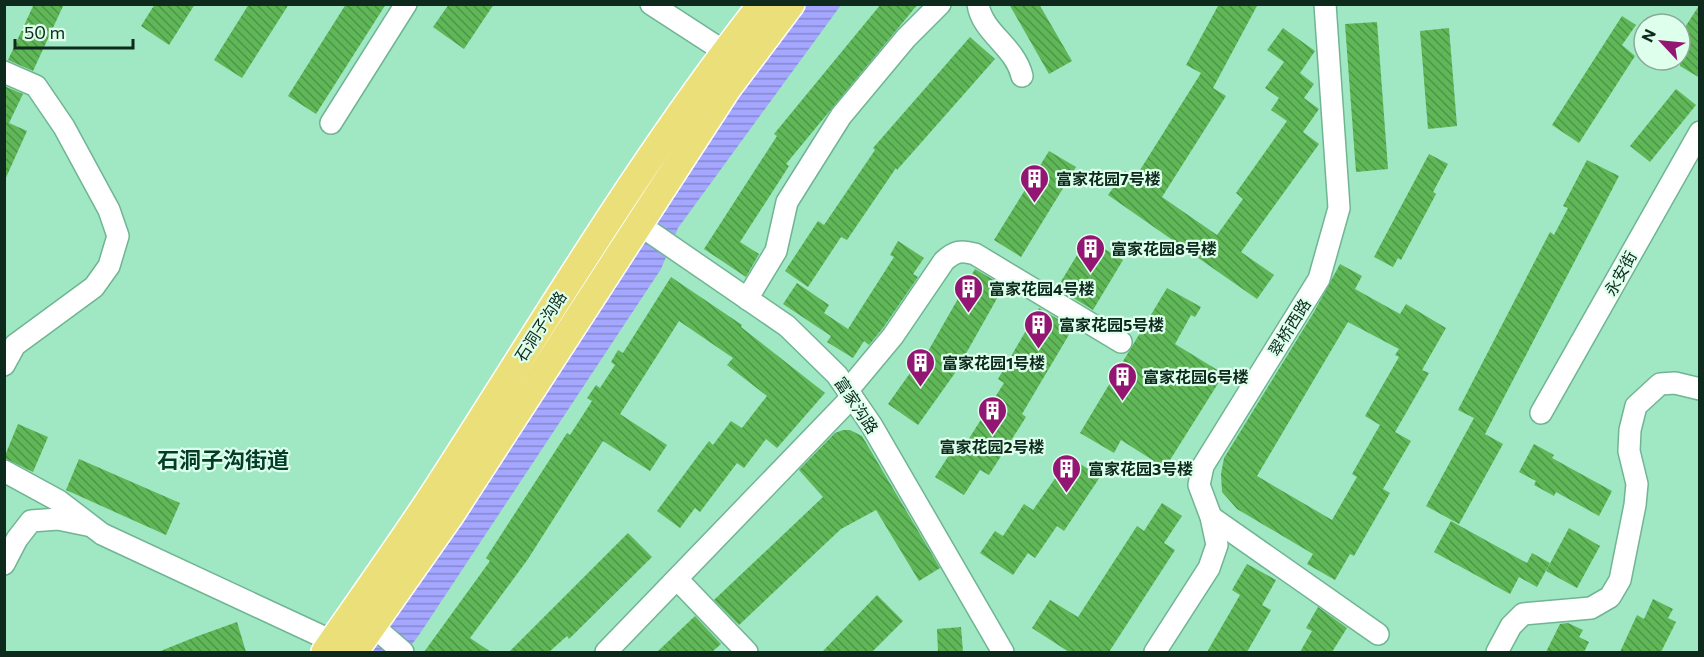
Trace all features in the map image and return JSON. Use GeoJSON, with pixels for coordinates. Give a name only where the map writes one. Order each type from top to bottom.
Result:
{"type":"FeatureCollection","features":[{"type":"Feature","properties":{"kind":"main road","name":"石洞子沟路"},"geometry":{"type":"LineString","coordinates":[[337,649],[561,293],[725,52],[762,4]]}},
{"type":"Feature","properties":{"kind":"main road","name":"石洞子沟路"},"geometry":{"type":"LineString","coordinates":[[337,649],[375,627],[727,89],[791,4]]}},
{"type":"Feature","properties":{"kind":"street"},"geometry":{"type":"LineString","coordinates":[[651,4],[725,52]]}},
{"type":"Feature","properties":{"kind":"street"},"geometry":{"type":"LineString","coordinates":[[747,299],[776,251],[788,202],[842,116],[906,38],[940,4]]}},
{"type":"Feature","properties":{"kind":"street"},"geometry":{"type":"LineString","coordinates":[[978,4],[979,16],[1018,62],[1022,76]]}},
{"type":"Feature","properties":{"kind":"street","name":"翠桥西路"},"geometry":{"type":"LineString","coordinates":[[1155,652],[1209,568],[1217,545],[1211,517],[1199,486],[1203,466],[1319,279],[1339,208],[1325,4]]}},
{"type":"Feature","properties":{"kind":"street"},"geometry":{"type":"LineString","coordinates":[[331,123],[400,6]]}},
{"type":"Feature","properties":{"kind":"street"},"geometry":{"type":"LineString","coordinates":[[4,72],[36,86],[64,127],[109,210],[118,236],[109,267],[94,287],[15,345],[4,365]]}},
{"type":"Feature","properties":{"kind":"street","name":"永安街"},"geometry":{"type":"LineString","coordinates":[[1541,413],[1700,132]]}},
{"type":"Feature","properties":{"kind":"street","name":"富家沟路"},"geometry":{"type":"LineString","coordinates":[[640,225],[787,326],[837,375],[872,426],[1003,652]]}},
{"type":"Feature","properties":{"kind":"street"},"geometry":{"type":"LineString","coordinates":[[606,652],[850,394],[944,261],[952,254],[962,250],[975,254],[1121,342]]}},
{"type":"Feature","properties":{"kind":"street"},"geometry":{"type":"LineString","coordinates":[[1497,652],[1511,626],[1523,614],[1592,608],[1610,597],[1620,580],[1635,504],[1637,484],[1629,451],[1630,430],[1636,406],[1660,384],[1675,383],[1700,388]]}},
{"type":"Feature","properties":{"kind":"street"},"geometry":{"type":"LineString","coordinates":[[4,471],[59,501],[102,534],[337,649]]}},
{"type":"Feature","properties":{"kind":"street"},"geometry":{"type":"LineString","coordinates":[[1211,517],[1378,634]]}},
{"type":"Feature","properties":{"kind":"street"},"geometry":{"type":"LineString","coordinates":[[4,564],[16,539],[32,521],[58,519],[91,526]]}},
{"type":"Feature","properties":{"kind":"street"},"geometry":{"type":"LineString","coordinates":[[677,579],[747,652]]}},
{"type":"Feature","properties":{"kind":"street"},"geometry":{"type":"LineString","coordinates":[[375,627],[404,652]]}},
{"type":"Feature","properties":{"kind":"water"},"geometry":{"type":"Polygon","coordinates":[[[805,5],[841,5],[678,228],[661,269],[419,635],[406,652],[364,652],[746,84],[805,5]]]}},
{"type":"Feature","properties":{"kind":"building"},"geometry":{"type":"Polygon","coordinates":[[[34,4],[64,4],[33,71],[8,60],[34,4]]]}},
{"type":"Feature","properties":{"kind":"building"},"geometry":{"type":"Polygon","coordinates":[[[155,4],[195,4],[169,45],[141,26],[155,4]]]}},
{"type":"Feature","properties":{"kind":"building"},"geometry":{"type":"Polygon","coordinates":[[[249,4],[289,4],[242,78],[214,60],[249,4]]]}},
{"type":"Feature","properties":{"kind":"building"},"geometry":{"type":"Polygon","coordinates":[[[346,4],[386,4],[316,114],[288,96],[346,4]]]}},
{"type":"Feature","properties":{"kind":"building"},"geometry":{"type":"Polygon","coordinates":[[[449,4],[494,4],[464,49],[433,27],[449,4]]]}},
{"type":"Feature","properties":{"kind":"building"},"geometry":{"type":"Polygon","coordinates":[[[881,4],[918,4],[786,164],[789,166],[740,242],[759,254],[746,277],[704,249],[777,136],[774,134],[881,4]]]}},
{"type":"Feature","properties":{"kind":"building"},"geometry":{"type":"Polygon","coordinates":[[[1009,4],[1039,4],[1072,61],[1049,74],[1009,4]]]}},
{"type":"Feature","properties":{"kind":"building"},"geometry":{"type":"Polygon","coordinates":[[[1219,4],[1258,4],[1213,88],[1226,96],[1162,197],[1217,235],[1243,199],[1236,193],[1287,121],[1271,110],[1279,98],[1265,88],[1284,62],[1267,50],[1283,28],[1315,51],[1300,73],[1314,84],[1304,98],[1319,109],[1303,132],[1319,144],[1241,252],[1274,275],[1257,299],[1108,195],[1125,171],[1135,178],[1201,73],[1186,65],[1219,4]]]}},
{"type":"Feature","properties":{"kind":"building"},"geometry":{"type":"Polygon","coordinates":[[[1700,4],[1700,78],[1690,72],[1692,72],[1692,16],[1700,4]]]}},
{"type":"Feature","properties":{"kind":"building"},"geometry":{"type":"Polygon","coordinates":[[[1622,16],[1632,22],[1632,31],[1622,45],[1632,53],[1632,61],[1579,143],[1552,125],[1622,16]]]}},
{"type":"Feature","properties":{"kind":"building"},"geometry":{"type":"Polygon","coordinates":[[[1377,22],[1388,169],[1356,172],[1345,24],[1377,22]]]}},
{"type":"Feature","properties":{"kind":"building"},"geometry":{"type":"Polygon","coordinates":[[[1449,28],[1457,126],[1428,129],[1420,31],[1449,28]]]}},
{"type":"Feature","properties":{"kind":"building"},"geometry":{"type":"Polygon","coordinates":[[[970,37],[995,59],[897,170],[896,168],[847,240],[841,237],[808,287],[785,271],[818,221],[824,225],[875,150],[873,148],[970,37]]]}},
{"type":"Feature","properties":{"kind":"building"},"geometry":{"type":"Polygon","coordinates":[[[4,86],[23,94],[9,123],[27,131],[4,182],[4,86]]]}},
{"type":"Feature","properties":{"kind":"building"},"geometry":{"type":"Polygon","coordinates":[[[1676,89],[1696,105],[1650,162],[1630,146],[1676,89]]]}},
{"type":"Feature","properties":{"kind":"building","name":"富家花园7号楼"},"geometry":{"type":"Polygon","coordinates":[[[1049,151],[1076,167],[1021,257],[994,240],[1049,151]]]}},
{"type":"Feature","properties":{"kind":"building"},"geometry":{"type":"Polygon","coordinates":[[[1429,154],[1448,164],[1433,192],[1436,194],[1401,260],[1398,258],[1393,267],[1374,257],[1429,154]]]}},
{"type":"Feature","properties":{"kind":"building"},"geometry":{"type":"Polygon","coordinates":[[[1587,160],[1619,176],[1485,434],[1503,444],[1459,524],[1426,506],[1474,418],[1458,410],[1550,232],[1554,235],[1568,208],[1563,206],[1587,160]]]}},
{"type":"Feature","properties":{"kind":"building"},"geometry":{"type":"Polygon","coordinates":[[[898,241],[924,258],[913,274],[918,277],[883,328],[869,345],[864,341],[853,358],[827,342],[831,336],[783,304],[797,283],[829,305],[824,313],[848,329],[894,257],[890,255],[898,241]]]}},
{"type":"Feature","properties":{"kind":"building","name":"富家花园8号楼"},"geometry":{"type":"Polygon","coordinates":[[[1095,243],[1123,260],[1093,310],[1057,288],[1079,252],[1086,256],[1095,243]]]}},
{"type":"Feature","properties":{"kind":"building"},"geometry":{"type":"Polygon","coordinates":[[[1340,264],[1362,276],[1355,289],[1400,314],[1406,304],[1446,328],[1422,370],[1429,373],[1395,432],[1411,441],[1383,489],[1390,493],[1354,556],[1350,554],[1335,580],[1307,564],[1313,554],[1237,509],[1222,492],[1221,474],[1224,458],[1314,312],[1340,264]],[[1348,322],[1257,476],[1332,520],[1357,477],[1352,474],[1380,425],[1365,416],[1399,357],[1395,355],[1399,349],[1348,322]]]}},
{"type":"Feature","properties":{"kind":"building"},"geometry":{"type":"Polygon","coordinates":[[[975,269],[1004,286],[955,373],[918,425],[888,404],[925,352],[927,353],[975,269]]]}},
{"type":"Feature","properties":{"kind":"building"},"geometry":{"type":"Polygon","coordinates":[[[671,277],[742,325],[741,327],[825,393],[777,448],[766,439],[744,468],[737,463],[700,512],[695,508],[680,528],[657,511],[709,441],[713,445],[731,421],[742,428],[767,396],[727,365],[733,358],[679,321],[620,414],[667,445],[650,471],[603,441],[528,559],[470,638],[491,652],[424,652],[490,561],[486,558],[567,433],[570,435],[592,401],[587,398],[596,385],[600,388],[615,365],[611,362],[618,350],[623,353],[671,277]]]}},
{"type":"Feature","properties":{"kind":"building"},"geometry":{"type":"Polygon","coordinates":[[[1167,288],[1201,307],[1195,317],[1191,315],[1175,344],[1224,374],[1165,468],[1121,440],[1114,453],[1080,433],[1167,288]]]}},
{"type":"Feature","properties":{"kind":"building"},"geometry":{"type":"Polygon","coordinates":[[[1039,308],[1073,328],[1022,414],[1026,417],[989,475],[980,470],[964,495],[935,477],[951,452],[958,456],[1004,383],[998,379],[1039,308]]]}},
{"type":"Feature","properties":{"kind":"building"},"geometry":{"type":"Polygon","coordinates":[[[18,424],[48,437],[33,472],[4,458],[18,424]]]}},
{"type":"Feature","properties":{"kind":"building"},"geometry":{"type":"Polygon","coordinates":[[[850,430],[862,436],[940,568],[919,581],[876,510],[841,529],[739,625],[714,600],[823,497],[799,470],[835,433],[850,430]]]}},
{"type":"Feature","properties":{"kind":"building"},"geometry":{"type":"Polygon","coordinates":[[[1534,444],[1554,455],[1552,458],[1612,491],[1599,516],[1556,492],[1554,496],[1534,485],[1536,481],[1519,472],[1534,444]]]}},
{"type":"Feature","properties":{"kind":"building"},"geometry":{"type":"Polygon","coordinates":[[[1070,457],[1100,477],[1064,531],[1057,526],[1035,558],[1028,553],[1013,575],[980,553],[995,531],[1003,536],[1024,504],[1033,510],[1070,457]]]}},
{"type":"Feature","properties":{"kind":"building"},"geometry":{"type":"Polygon","coordinates":[[[79,459],[180,503],[166,535],[66,490],[79,459]]]}},
{"type":"Feature","properties":{"kind":"building"},"geometry":{"type":"Polygon","coordinates":[[[1162,503],[1182,516],[1164,543],[1175,550],[1109,652],[1069,652],[1032,628],[1050,600],[1078,617],[1137,526],[1144,531],[1162,503]]]}},
{"type":"Feature","properties":{"kind":"building"},"geometry":{"type":"Polygon","coordinates":[[[1451,521],[1527,563],[1532,553],[1550,563],[1537,587],[1519,577],[1510,594],[1434,552],[1451,521]]]}},
{"type":"Feature","properties":{"kind":"building"},"geometry":{"type":"Polygon","coordinates":[[[1569,528],[1600,546],[1577,588],[1546,571],[1569,528]]]}},
{"type":"Feature","properties":{"kind":"building"},"geometry":{"type":"Polygon","coordinates":[[[628,533],[652,557],[569,639],[567,636],[549,652],[509,652],[628,533]]]}},
{"type":"Feature","properties":{"kind":"building"},"geometry":{"type":"Polygon","coordinates":[[[1247,564],[1276,580],[1262,605],[1271,610],[1247,652],[1207,652],[1240,595],[1232,590],[1247,564]]]}},
{"type":"Feature","properties":{"kind":"building"},"geometry":{"type":"Polygon","coordinates":[[[877,595],[903,621],[872,652],[822,652],[877,595]]]}},
{"type":"Feature","properties":{"kind":"building"},"geometry":{"type":"Polygon","coordinates":[[[1653,599],[1673,609],[1668,618],[1676,622],[1661,652],[1620,652],[1637,615],[1644,619],[1653,599]]]}},
{"type":"Feature","properties":{"kind":"building"},"geometry":{"type":"Polygon","coordinates":[[[1318,607],[1347,628],[1332,652],[1300,652],[1312,631],[1306,628],[1318,607]]]}},
{"type":"Feature","properties":{"kind":"building"},"geometry":{"type":"Polygon","coordinates":[[[695,616],[721,644],[712,652],[657,652],[695,616]]]}},
{"type":"Feature","properties":{"kind":"building"},"geometry":{"type":"Polygon","coordinates":[[[237,622],[246,652],[158,652],[198,636],[237,622]]]}},
{"type":"Feature","properties":{"kind":"building"},"geometry":{"type":"Polygon","coordinates":[[[1568,623],[1583,630],[1579,637],[1589,642],[1584,652],[1546,652],[1560,624],[1568,623]]]}},
{"type":"Feature","properties":{"kind":"building"},"geometry":{"type":"Polygon","coordinates":[[[961,627],[963,652],[938,652],[937,629],[961,627]]]}},
{"type":"Feature","properties":{"kind":"place","name":"富家花园7号楼"},"geometry":{"type":"Point","coordinates":[1035,204]}},
{"type":"Feature","properties":{"kind":"place","name":"富家花园8号楼"},"geometry":{"type":"Point","coordinates":[1090,274]}},
{"type":"Feature","properties":{"kind":"place","name":"富家花园4号楼"},"geometry":{"type":"Point","coordinates":[968,314]}},
{"type":"Feature","properties":{"kind":"place","name":"富家花园5号楼"},"geometry":{"type":"Point","coordinates":[1038,350]}},
{"type":"Feature","properties":{"kind":"place","name":"富家花园1号楼"},"geometry":{"type":"Point","coordinates":[921,388]}},
{"type":"Feature","properties":{"kind":"place","name":"富家花园6号楼"},"geometry":{"type":"Point","coordinates":[1122,402]}},
{"type":"Feature","properties":{"kind":"place","name":"富家花园2号楼"},"geometry":{"type":"Point","coordinates":[992,436]}},
{"type":"Feature","properties":{"kind":"place","name":"富家花园3号楼"},"geometry":{"type":"Point","coordinates":[1067,494]}},
{"type":"Feature","properties":{"kind":"district","name":"石洞子沟街道"},"geometry":{"type":"Point","coordinates":[223,459]}}]}
